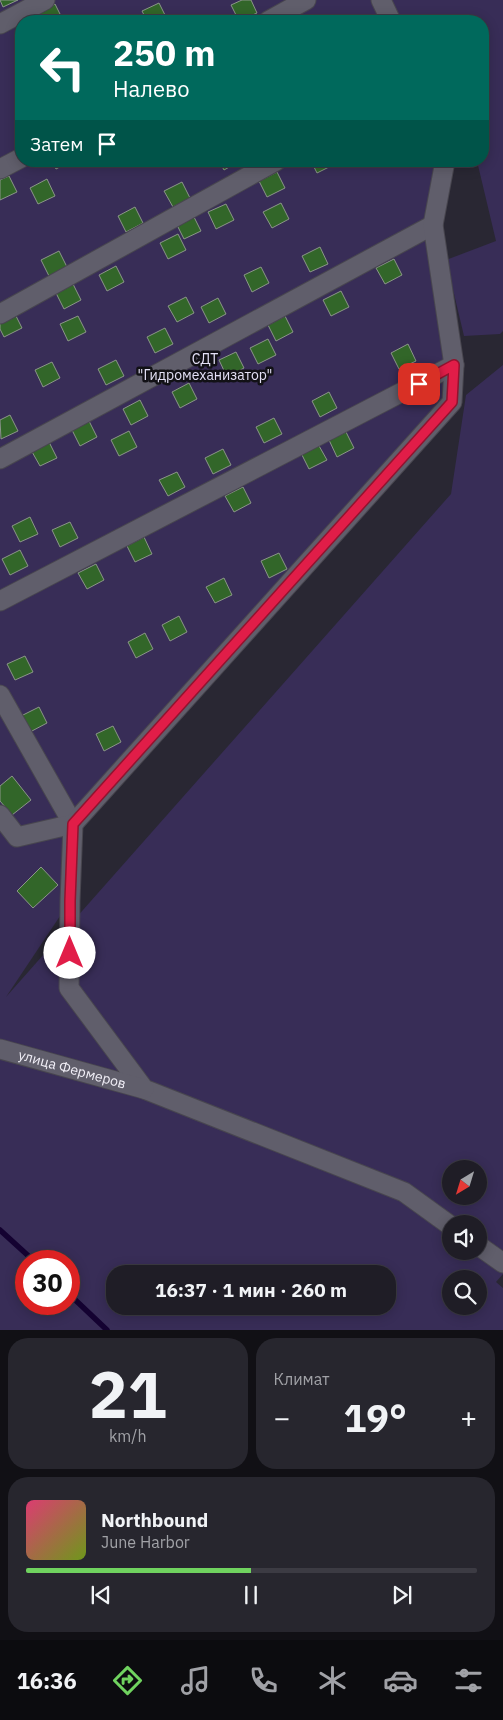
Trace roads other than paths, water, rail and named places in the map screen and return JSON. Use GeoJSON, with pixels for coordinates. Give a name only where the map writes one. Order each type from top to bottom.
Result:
{"type":"FeatureCollection","features":[{"type":"Feature","properties":{"kind":"street"},"geometry":{"type":"LineString","coordinates":[[17,15],[45,0]]}},
{"type":"Feature","properties":{"kind":"street"},"geometry":{"type":"LineString","coordinates":[[279,15],[306,0]]}},
{"type":"Feature","properties":{"kind":"street"},"geometry":{"type":"LineString","coordinates":[[381,0],[388,15]]}},
{"type":"Feature","properties":{"kind":"street"},"geometry":{"type":"LineString","coordinates":[[0,24],[15,16]]}},
{"type":"Feature","properties":{"kind":"street"},"geometry":{"type":"LineString","coordinates":[[0,169],[15,161]]}},
{"type":"Feature","properties":{"kind":"street"},"geometry":{"type":"LineString","coordinates":[[0,314],[265,167]]}},
{"type":"Feature","properties":{"kind":"street"},"geometry":{"type":"LineString","coordinates":[[0,815],[17,837],[73,824],[452,402],[454,365],[433,225],[444,167]]}},
{"type":"Feature","properties":{"kind":"street"},"geometry":{"type":"LineString","coordinates":[[0,459],[433,225]]}},
{"type":"Feature","properties":{"kind":"street"},"geometry":{"type":"LineString","coordinates":[[0,601],[454,365]]}},
{"type":"Feature","properties":{"kind":"street"},"geometry":{"type":"LineString","coordinates":[[0,695],[73,824],[70,901],[70,988],[144,1088]]}},
{"type":"Feature","properties":{"kind":"street","name":"улица Фермеров"},"geometry":{"type":"LineString","coordinates":[[0,1049],[144,1088],[404,1192],[442,1219]]}},
{"type":"Feature","properties":{"kind":"street"},"geometry":{"type":"LineString","coordinates":[[487,1252],[503,1263]]}},
{"type":"Feature","properties":{"kind":"waterway"},"geometry":{"type":"LineString","coordinates":[[0,1230],[22,1250]]}},
{"type":"Feature","properties":{"kind":"waterway"},"geometry":{"type":"LineString","coordinates":[[80,1304],[107,1330]]}},
{"type":"Feature","properties":{"kind":"park label","name":"СДТ \"Гидромеханизатор\""},"geometry":{"type":"Point","coordinates":[205,368]}}]}
